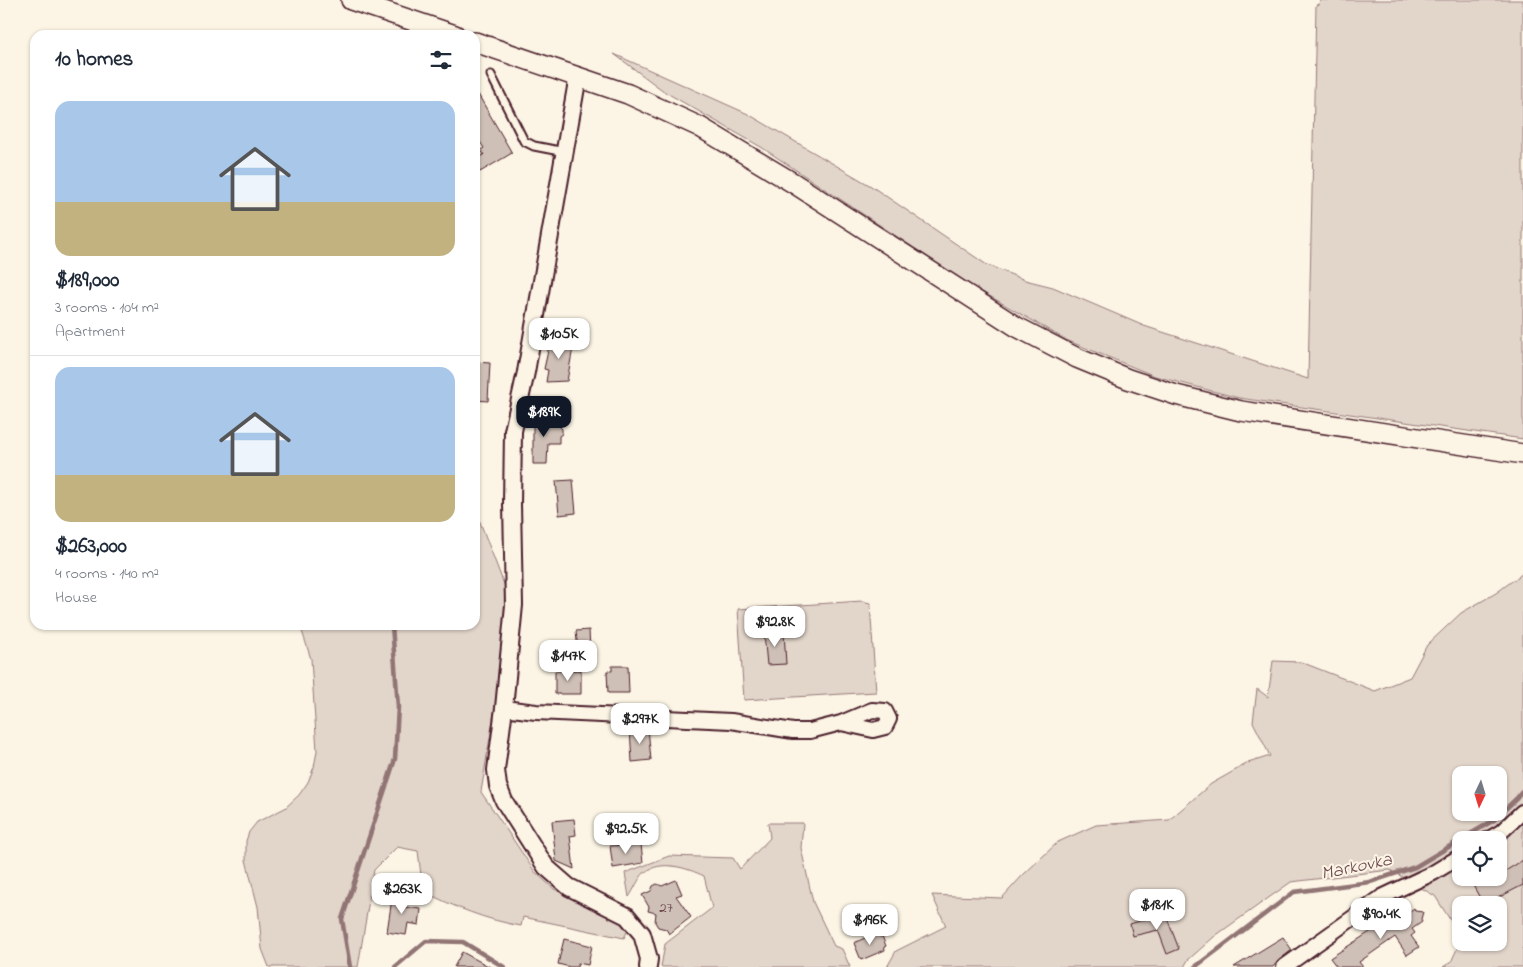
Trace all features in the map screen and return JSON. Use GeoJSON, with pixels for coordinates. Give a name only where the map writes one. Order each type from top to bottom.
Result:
{"type":"FeatureCollection","features":[{"type":"Feature","properties":{"kind":"main road"},"geometry":{"type":"LineString","coordinates":[[351,0],[388,6],[443,30]]}},
{"type":"Feature","properties":{"kind":"main road"},"geometry":{"type":"LineString","coordinates":[[480,44],[628,94],[700,127],[795,184],[1017,327],[1077,358],[1120,376],[1176,395],[1241,412],[1523,454]]}},
{"type":"Feature","properties":{"kind":"street"},"geometry":{"type":"LineString","coordinates":[[578,76],[526,372],[513,431],[514,605],[496,770],[498,786],[504,801],[546,867],[569,888],[627,916],[642,934],[649,959],[648,967]]}},
{"type":"Feature","properties":{"kind":"street"},"geometry":{"type":"LineString","coordinates":[[504,708],[536,712],[731,721],[793,731],[810,731],[841,723]]}},
{"type":"Feature","properties":{"kind":"street"},"geometry":{"type":"LineString","coordinates":[[1502,831],[1522,812]]}},
{"type":"Feature","properties":{"kind":"street"},"geometry":{"type":"LineString","coordinates":[[1284,967],[1382,897],[1433,873],[1452,861]]}},
{"type":"Feature","properties":{"kind":"lane"},"geometry":{"type":"LineString","coordinates":[[491,75],[524,141],[534,146],[565,152]]}},
{"type":"Feature","properties":{"kind":"shaded area"},"geometry":{"type":"Polygon","coordinates":[[[1320,0],[1523,0],[1523,439],[1239,398],[1155,376],[1066,340],[972,286],[761,147],[665,92],[614,54],[748,114],[871,186],[987,265],[1025,280],[1053,287],[1144,326],[1308,379],[1316,5],[1319,4],[1320,0]]]}},
{"type":"Feature","properties":{"kind":"shaded area"},"geometry":{"type":"Polygon","coordinates":[[[480,522],[512,605],[481,792],[535,872],[554,889],[631,924],[624,938],[523,917],[521,926],[483,917],[458,908],[423,891],[418,851],[397,847],[374,870],[358,967],[269,967],[262,949],[258,907],[246,860],[246,841],[249,832],[257,822],[285,808],[299,795],[308,782],[314,767],[317,751],[311,659],[302,630],[480,630],[480,522]]]}},
{"type":"Feature","properties":{"kind":"shaded area"},"geometry":{"type":"Polygon","coordinates":[[[1523,573],[1523,967],[1443,967],[1451,962],[1456,951],[1507,951],[1507,896],[1452,896],[1452,923],[1435,896],[1390,870],[1291,882],[1215,936],[1188,960],[1184,967],[887,967],[896,951],[946,926],[932,895],[1002,898],[1058,842],[1096,825],[1169,820],[1211,784],[1248,763],[1270,756],[1253,722],[1257,689],[1268,697],[1273,661],[1301,662],[1375,691],[1410,677],[1427,645],[1461,613],[1496,593],[1523,573]]]}},
{"type":"Feature","properties":{"kind":"shaded area"},"geometry":{"type":"Polygon","coordinates":[[[862,601],[870,603],[876,692],[744,700],[738,609],[862,601]]]}},
{"type":"Feature","properties":{"kind":"shaded area"},"geometry":{"type":"Polygon","coordinates":[[[768,823],[803,823],[801,848],[813,902],[834,946],[842,949],[850,967],[661,967],[665,944],[712,908],[704,876],[674,866],[658,866],[644,873],[629,897],[625,873],[669,856],[733,858],[740,869],[770,838],[768,823]]]}},
{"type":"Feature","properties":{"kind":"building"},"geometry":{"type":"Polygon","coordinates":[[[480,98],[512,153],[480,172],[480,157],[484,155],[481,150],[484,148],[480,142],[480,98]]]}},
{"type":"Feature","properties":{"kind":"building"},"geometry":{"type":"Polygon","coordinates":[[[551,337],[574,342],[567,381],[546,382],[548,370],[544,369],[551,337]]]}},
{"type":"Feature","properties":{"kind":"building"},"geometry":{"type":"Polygon","coordinates":[[[480,362],[490,363],[488,401],[480,400],[480,362]]]}},
{"type":"Feature","properties":{"kind":"building"},"geometry":{"type":"Polygon","coordinates":[[[533,419],[559,419],[562,434],[559,436],[559,443],[548,443],[547,464],[533,464],[533,419]]]}},
{"type":"Feature","properties":{"kind":"building"},"geometry":{"type":"Polygon","coordinates":[[[573,480],[576,513],[559,515],[556,481],[573,480]]]}},
{"type":"Feature","properties":{"kind":"building"},"geometry":{"type":"Polygon","coordinates":[[[589,630],[590,650],[578,651],[576,631],[589,630]]]}},
{"type":"Feature","properties":{"kind":"building"},"geometry":{"type":"Polygon","coordinates":[[[784,632],[786,664],[767,665],[764,633],[784,632]]]}},
{"type":"Feature","properties":{"kind":"building"},"geometry":{"type":"Polygon","coordinates":[[[612,666],[628,666],[629,693],[608,693],[607,671],[612,671],[612,666]]]}},
{"type":"Feature","properties":{"kind":"building"},"geometry":{"type":"Polygon","coordinates":[[[581,670],[581,694],[555,694],[555,671],[581,670]]]}},
{"type":"Feature","properties":{"kind":"building"},"geometry":{"type":"Polygon","coordinates":[[[630,728],[648,728],[651,760],[632,762],[630,728]]]}},
{"type":"Feature","properties":{"kind":"building"},"geometry":{"type":"Polygon","coordinates":[[[574,819],[576,835],[570,836],[574,869],[556,861],[552,821],[574,819]]]}},
{"type":"Feature","properties":{"kind":"building"},"geometry":{"type":"Polygon","coordinates":[[[641,844],[643,863],[613,868],[610,846],[641,844]]]}},
{"type":"Feature","properties":{"kind":"building"},"geometry":{"type":"Polygon","coordinates":[[[1523,860],[1523,885],[1502,896],[1479,896],[1473,886],[1507,886],[1507,870],[1523,860]]]}},
{"type":"Feature","properties":{"kind":"building"},"geometry":{"type":"Polygon","coordinates":[[[676,880],[682,894],[676,896],[691,917],[669,934],[666,929],[658,927],[655,922],[656,913],[648,911],[649,907],[642,895],[651,891],[653,886],[657,884],[662,886],[676,880]]]}},
{"type":"Feature","properties":{"kind":"building"},"geometry":{"type":"Polygon","coordinates":[[[393,892],[406,894],[404,907],[421,909],[419,925],[408,923],[406,935],[387,932],[393,892]]]}},
{"type":"Feature","properties":{"kind":"building"},"geometry":{"type":"Polygon","coordinates":[[[1414,908],[1415,911],[1423,912],[1422,922],[1412,929],[1415,933],[1411,936],[1419,947],[1407,955],[1395,937],[1359,962],[1363,967],[1337,967],[1330,958],[1385,922],[1402,913],[1406,914],[1414,908]]]}},
{"type":"Feature","properties":{"kind":"building"},"geometry":{"type":"Polygon","coordinates":[[[1165,913],[1179,949],[1167,954],[1158,930],[1133,936],[1130,924],[1165,913]]]}},
{"type":"Feature","properties":{"kind":"building"},"geometry":{"type":"Polygon","coordinates":[[[878,932],[886,946],[884,947],[885,950],[861,960],[854,943],[878,932]]]}},
{"type":"Feature","properties":{"kind":"building"},"geometry":{"type":"Polygon","coordinates":[[[1283,937],[1292,950],[1273,967],[1234,967],[1283,937]]]}},
{"type":"Feature","properties":{"kind":"building"},"geometry":{"type":"Polygon","coordinates":[[[564,939],[592,946],[588,965],[578,963],[577,967],[570,967],[558,964],[564,939]]]}},
{"type":"Feature","properties":{"kind":"building"},"geometry":{"type":"Polygon","coordinates":[[[462,952],[490,967],[454,967],[462,952]]]}},
{"type":"Feature","properties":{"kind":"waterway"},"geometry":{"type":"LineString","coordinates":[[350,967],[342,919],[395,759],[398,707],[392,630]]}},
{"type":"Feature","properties":{"kind":"waterway","name":"Markovka"},"geometry":{"type":"LineString","coordinates":[[1195,967],[1294,892],[1370,882],[1415,867],[1494,820],[1523,790]]}},
{"type":"Feature","properties":{"kind":"waterway","name":"Markovka"},"geometry":{"type":"LineString","coordinates":[[395,967],[426,941],[463,942],[504,967]]}}]}
